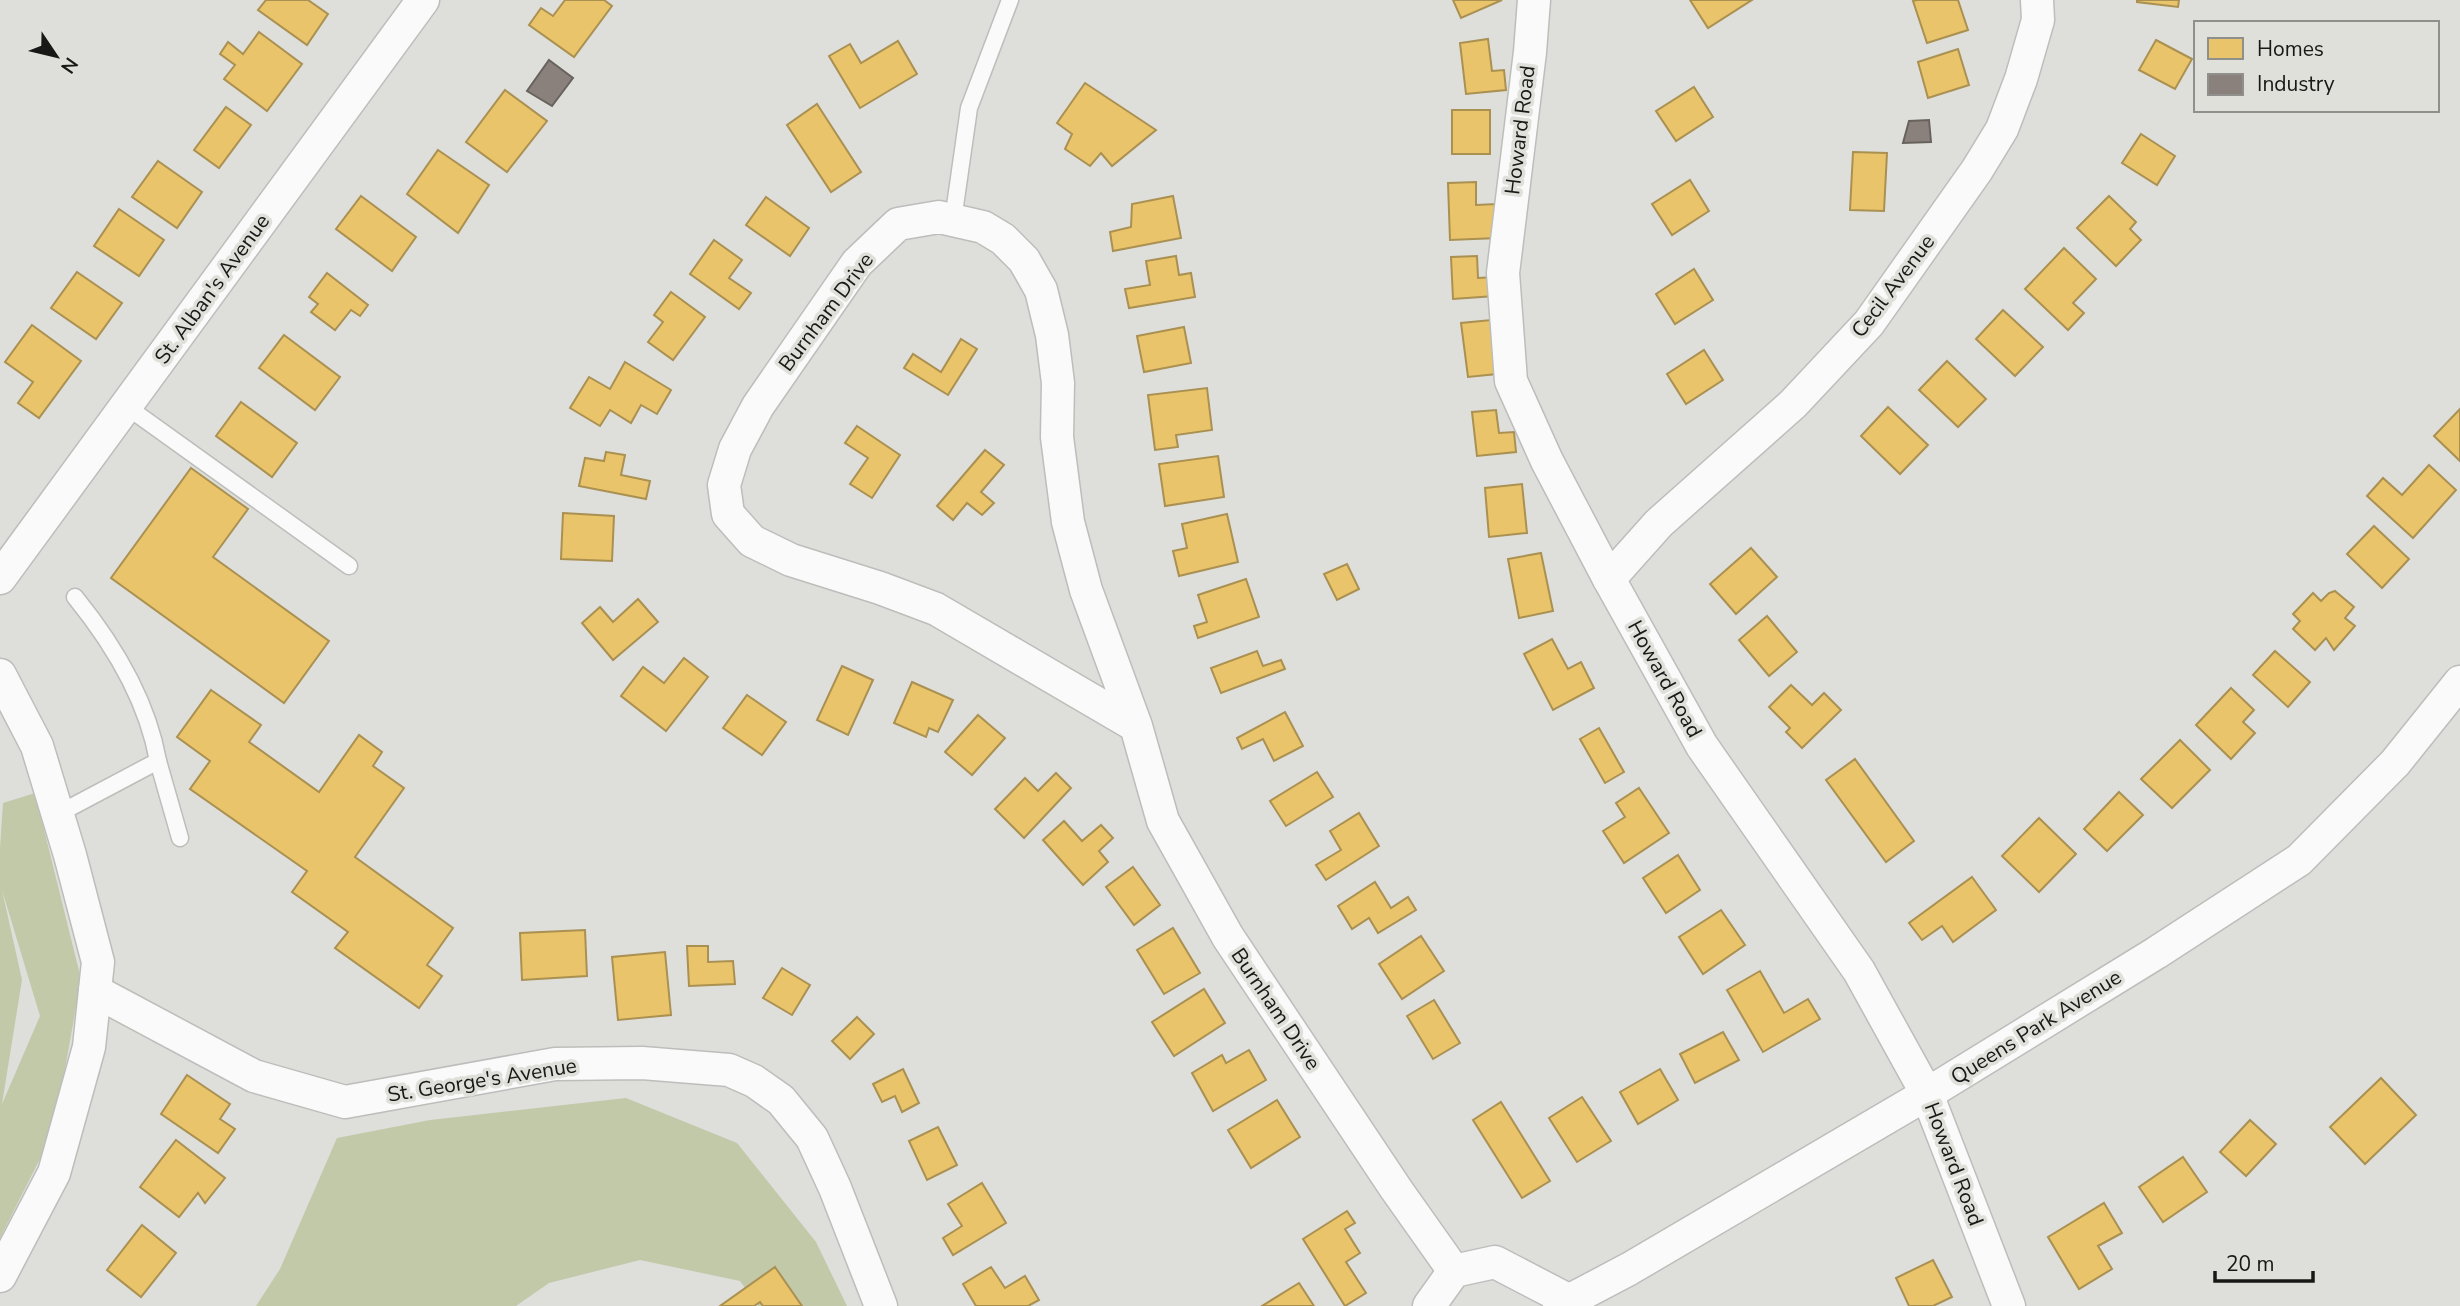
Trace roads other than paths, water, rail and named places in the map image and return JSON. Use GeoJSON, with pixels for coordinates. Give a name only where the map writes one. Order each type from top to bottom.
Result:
{"type":"FeatureCollection","features":[{"type":"Feature","properties":{"kind":"street","name":"St. Alban's Avenue"},"geometry":{"type":"LineString","coordinates":[[0,578],[423,0]]}},
{"type":"Feature","properties":{"kind":"street","name":"Howard Road"},"geometry":{"type":"LineString","coordinates":[[1535,0],[1503,273],[1511,381],[1547,461],[1702,746],[1859,971],[1927,1094],[2008,1306]]}},
{"type":"Feature","properties":{"kind":"street","name":"Cecil Avenue"},"geometry":{"type":"LineString","coordinates":[[1609,579],[1659,523],[1793,404],[1870,323],[2002,128],[2021,79],[2038,20],[2037,0]]}},
{"type":"Feature","properties":{"kind":"street","name":"Burnham Drive"},"geometry":{"type":"LineString","coordinates":[[1136,726],[936,608],[791,560],[752,541],[728,514],[724,485],[735,449],[758,406],[857,263],[898,224],[939,217],[983,227],[1003,239],[1024,260],[1041,290],[1054,347],[1058,383],[1058,438],[1068,522],[1086,590],[1136,726],[1163,821],[1228,937],[1454,1271]]}},
{"type":"Feature","properties":{"kind":"street"},"geometry":{"type":"LineString","coordinates":[[0,675],[37,746],[98,962],[89,1047],[54,1174],[0,1276]]}},
{"type":"Feature","properties":{"kind":"street","name":"Queens Park Avenue"},"geometry":{"type":"LineString","coordinates":[[1564,1303],[1629,1269],[1927,1094],[2145,960],[2299,860],[2395,763],[2460,682]]}},
{"type":"Feature","properties":{"kind":"street","name":"St. George's Avenue"},"geometry":{"type":"LineString","coordinates":[[95,991],[254,1076],[345,1102],[555,1064],[642,1063],[729,1070],[754,1081],[781,1100],[812,1139],[835,1188],[881,1306]]}},
{"type":"Feature","properties":{"kind":"street"},"geometry":{"type":"LineString","coordinates":[[1429,1306],[1454,1271],[1495,1262],[1564,1303]]}},
{"type":"Feature","properties":{"kind":"lane"},"geometry":{"type":"LineString","coordinates":[[953,220],[969,108],[1010,0]]}},
{"type":"Feature","properties":{"kind":"lane"},"geometry":{"type":"LineString","coordinates":[[126,406],[349,566]]}},
{"type":"Feature","properties":{"kind":"lane"},"geometry":{"type":"LineString","coordinates":[[75,597],[103,632],[129,678],[153,735],[180,838]]}},
{"type":"Feature","properties":{"kind":"lane"},"geometry":{"type":"LineString","coordinates":[[58,814],[158,761]]}}]}
